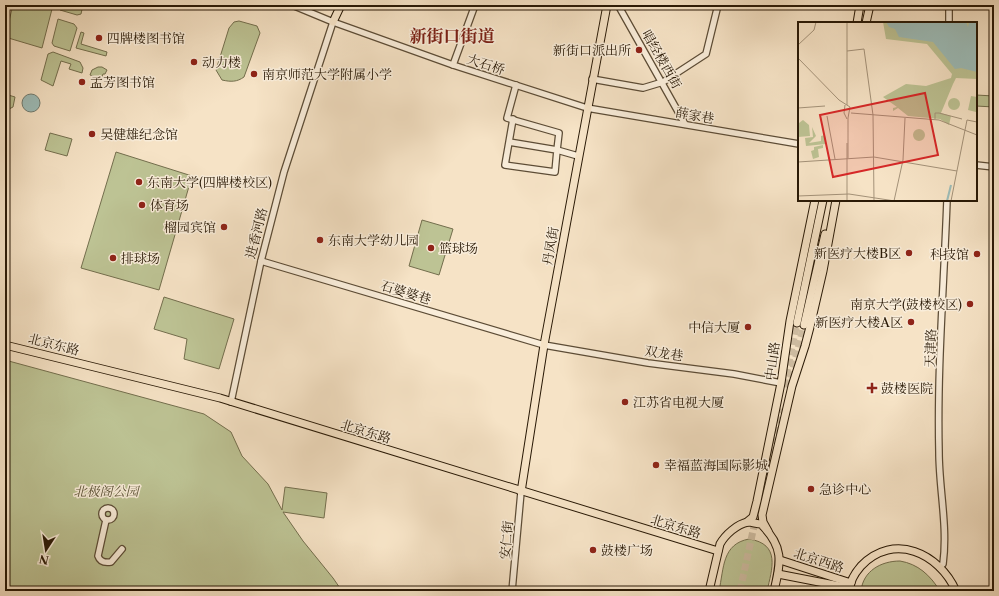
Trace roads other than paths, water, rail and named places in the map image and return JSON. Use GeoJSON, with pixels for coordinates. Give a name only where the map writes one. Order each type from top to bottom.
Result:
{"type":"FeatureCollection","features":[{"type":"Feature","properties":{"kind":"main road","name":"进香河路"},"geometry":{"type":"LineString","coordinates":[[333,22],[341,5]]}},
{"type":"Feature","properties":{"kind":"main road","name":"丹凤街"},"geometry":{"type":"LineString","coordinates":[[521,492],[544,345],[607,5]]}},
{"type":"Feature","properties":{"kind":"main road"},"geometry":{"type":"LineString","coordinates":[[857,22],[860,5]]}},
{"type":"Feature","properties":{"kind":"main road"},"geometry":{"type":"LineString","coordinates":[[866,22],[870,5]]}},
{"type":"Feature","properties":{"kind":"main road","name":"中山路"},"geometry":{"type":"LineString","coordinates":[[747,522],[753,517],[756,507],[781,383],[790,321],[815,201]]}},
{"type":"Feature","properties":{"kind":"main road"},"geometry":{"type":"LineString","coordinates":[[823,201],[800,324],[832,201]]}},
{"type":"Feature","properties":{"kind":"main road"},"geometry":{"type":"LineString","coordinates":[[774,591],[780,560],[778,550],[763,522],[762,515],[792,386],[810,327],[836,201]]}},
{"type":"Feature","properties":{"kind":"main road","name":"北京东路"},"geometry":{"type":"LineString","coordinates":[[5,345],[231,402],[521,492],[718,551]]}},
{"type":"Feature","properties":{"kind":"main road"},"geometry":{"type":"LineString","coordinates":[[709,591],[720,544],[727,534],[733,529],[747,522],[761,524],[768,531]]}},
{"type":"Feature","properties":{"kind":"main road"},"geometry":{"type":"LineString","coordinates":[[850,588],[856,573],[868,560],[877,554],[900,548],[910,549],[930,558],[952,583],[956,591]]}},
{"type":"Feature","properties":{"kind":"main road","name":"北京西路"},"geometry":{"type":"LineString","coordinates":[[780,560],[850,588]]}},
{"type":"Feature","properties":{"kind":"main road","name":"北京西路"},"geometry":{"type":"LineString","coordinates":[[778,574],[850,588]]}},
{"type":"Feature","properties":{"kind":"street","name":"大石桥"},"geometry":{"type":"LineString","coordinates":[[292,5],[333,22],[453,64],[587,108]]}},
{"type":"Feature","properties":{"kind":"street"},"geometry":{"type":"LineString","coordinates":[[453,64],[475,5]]}},
{"type":"Feature","properties":{"kind":"street","name":"唱经楼西街"},"geometry":{"type":"LineString","coordinates":[[618,5],[663,82],[685,124]]}},
{"type":"Feature","properties":{"kind":"street"},"geometry":{"type":"LineString","coordinates":[[592,80],[643,88],[663,82],[706,54],[718,5]]}},
{"type":"Feature","properties":{"kind":"street"},"geometry":{"type":"LineString","coordinates":[[949,5],[949,22]]}},
{"type":"Feature","properties":{"kind":"street","name":"进香河路"},"geometry":{"type":"LineString","coordinates":[[231,402],[261,261],[284,172],[333,22]]}},
{"type":"Feature","properties":{"kind":"street"},"geometry":{"type":"LineString","coordinates":[[513,120],[505,165],[555,172],[559,133],[507,118],[516,85]]}},
{"type":"Feature","properties":{"kind":"street","name":"薛家巷"},"geometry":{"type":"LineString","coordinates":[[587,108],[798,144]]}},
{"type":"Feature","properties":{"kind":"street"},"geometry":{"type":"LineString","coordinates":[[509,142],[557,150],[578,156]]}},
{"type":"Feature","properties":{"kind":"street"},"geometry":{"type":"LineString","coordinates":[[977,165],[994,167]]}},
{"type":"Feature","properties":{"kind":"street","name":"天津路"},"geometry":{"type":"LineString","coordinates":[[939,567],[943,564],[946,537],[939,445],[941,346],[947,201]]}},
{"type":"Feature","properties":{"kind":"street","name":"石婆婆巷"},"geometry":{"type":"LineString","coordinates":[[261,261],[544,345]]}},
{"type":"Feature","properties":{"kind":"street","name":"双龙巷"},"geometry":{"type":"LineString","coordinates":[[544,345],[648,363],[734,374],[781,383]]}},
{"type":"Feature","properties":{"kind":"street","name":"安仁街"},"geometry":{"type":"LineString","coordinates":[[512,591],[521,492]]}},
{"type":"Feature","properties":{"kind":"street"},"geometry":{"type":"LineString","coordinates":[[106,520],[98,556],[99,560],[103,562],[111,562],[116,558],[122,549]]}},
{"type":"Feature","properties":{"kind":"water"},"geometry":{"type":"Polygon","coordinates":[[[27,94],[35,94],[40,99],[38,110],[35,112],[27,112],[22,107],[22,99],[27,94]]]}},
{"type":"Feature","properties":{"kind":"tunnel"},"geometry":{"type":"LineString","coordinates":[[784,386],[797,323]]}},
{"type":"Feature","properties":{"kind":"tunnel"},"geometry":{"type":"LineString","coordinates":[[788,388],[804,325]]}},
{"type":"Feature","properties":{"kind":"tunnel"},"geometry":{"type":"LineString","coordinates":[[768,475],[783,409]]}},
{"type":"Feature","properties":{"kind":"tunnel"},"geometry":{"type":"LineString","coordinates":[[740,591],[756,517]]}},
{"type":"Feature","properties":{"kind":"place","name":"四牌楼图书馆"},"geometry":{"type":"Point","coordinates":[99,38]}},
{"type":"Feature","properties":{"kind":"place","name":"新街口派出所"},"geometry":{"type":"Point","coordinates":[639,50]}},
{"type":"Feature","properties":{"kind":"place","name":"动力楼"},"geometry":{"type":"Point","coordinates":[194,62]}},
{"type":"Feature","properties":{"kind":"place","name":"南京师范大学附属小学"},"geometry":{"type":"Point","coordinates":[254,74]}},
{"type":"Feature","properties":{"kind":"place","name":"孟芳图书馆"},"geometry":{"type":"Point","coordinates":[82,82]}},
{"type":"Feature","properties":{"kind":"place","name":"吴健雄纪念馆"},"geometry":{"type":"Point","coordinates":[92,134]}},
{"type":"Feature","properties":{"kind":"place","name":"东南大学(四牌楼校区)"},"geometry":{"type":"Point","coordinates":[139,182]}},
{"type":"Feature","properties":{"kind":"place","name":"体育场"},"geometry":{"type":"Point","coordinates":[142,205]}},
{"type":"Feature","properties":{"kind":"place","name":"榴园宾馆"},"geometry":{"type":"Point","coordinates":[224,227]}},
{"type":"Feature","properties":{"kind":"place","name":"东南大学幼儿园"},"geometry":{"type":"Point","coordinates":[320,240]}},
{"type":"Feature","properties":{"kind":"place","name":"篮球场"},"geometry":{"type":"Point","coordinates":[431,248]}},
{"type":"Feature","properties":{"kind":"place","name":"新医疗大楼B区"},"geometry":{"type":"Point","coordinates":[909,253]}},
{"type":"Feature","properties":{"kind":"place","name":"科技馆"},"geometry":{"type":"Point","coordinates":[977,254]}},
{"type":"Feature","properties":{"kind":"place","name":"排球场"},"geometry":{"type":"Point","coordinates":[113,258]}},
{"type":"Feature","properties":{"kind":"place","name":"南京大学(鼓楼校区)"},"geometry":{"type":"Point","coordinates":[970,304]}},
{"type":"Feature","properties":{"kind":"place","name":"新医疗大楼A区"},"geometry":{"type":"Point","coordinates":[911,322]}},
{"type":"Feature","properties":{"kind":"place","name":"中信大厦"},"geometry":{"type":"Point","coordinates":[748,327]}},
{"type":"Feature","properties":{"kind":"place","name":"鼓楼医院"},"geometry":{"type":"Point","coordinates":[872,388]}},
{"type":"Feature","properties":{"kind":"place","name":"江苏省电视大厦"},"geometry":{"type":"Point","coordinates":[625,402]}},
{"type":"Feature","properties":{"kind":"place","name":"幸福蓝海国际影城"},"geometry":{"type":"Point","coordinates":[656,465]}},
{"type":"Feature","properties":{"kind":"place","name":"急诊中心"},"geometry":{"type":"Point","coordinates":[811,489]}},
{"type":"Feature","properties":{"kind":"place","name":"鼓楼广场"},"geometry":{"type":"Point","coordinates":[593,550]}},
{"type":"Feature","properties":{"kind":"district","name":"新街口街道"},"geometry":{"type":"Point","coordinates":[452,36]}},
{"type":"Feature","properties":{"kind":"park label","name":"北极阁公园"},"geometry":{"type":"Point","coordinates":[106,491]}}]}
